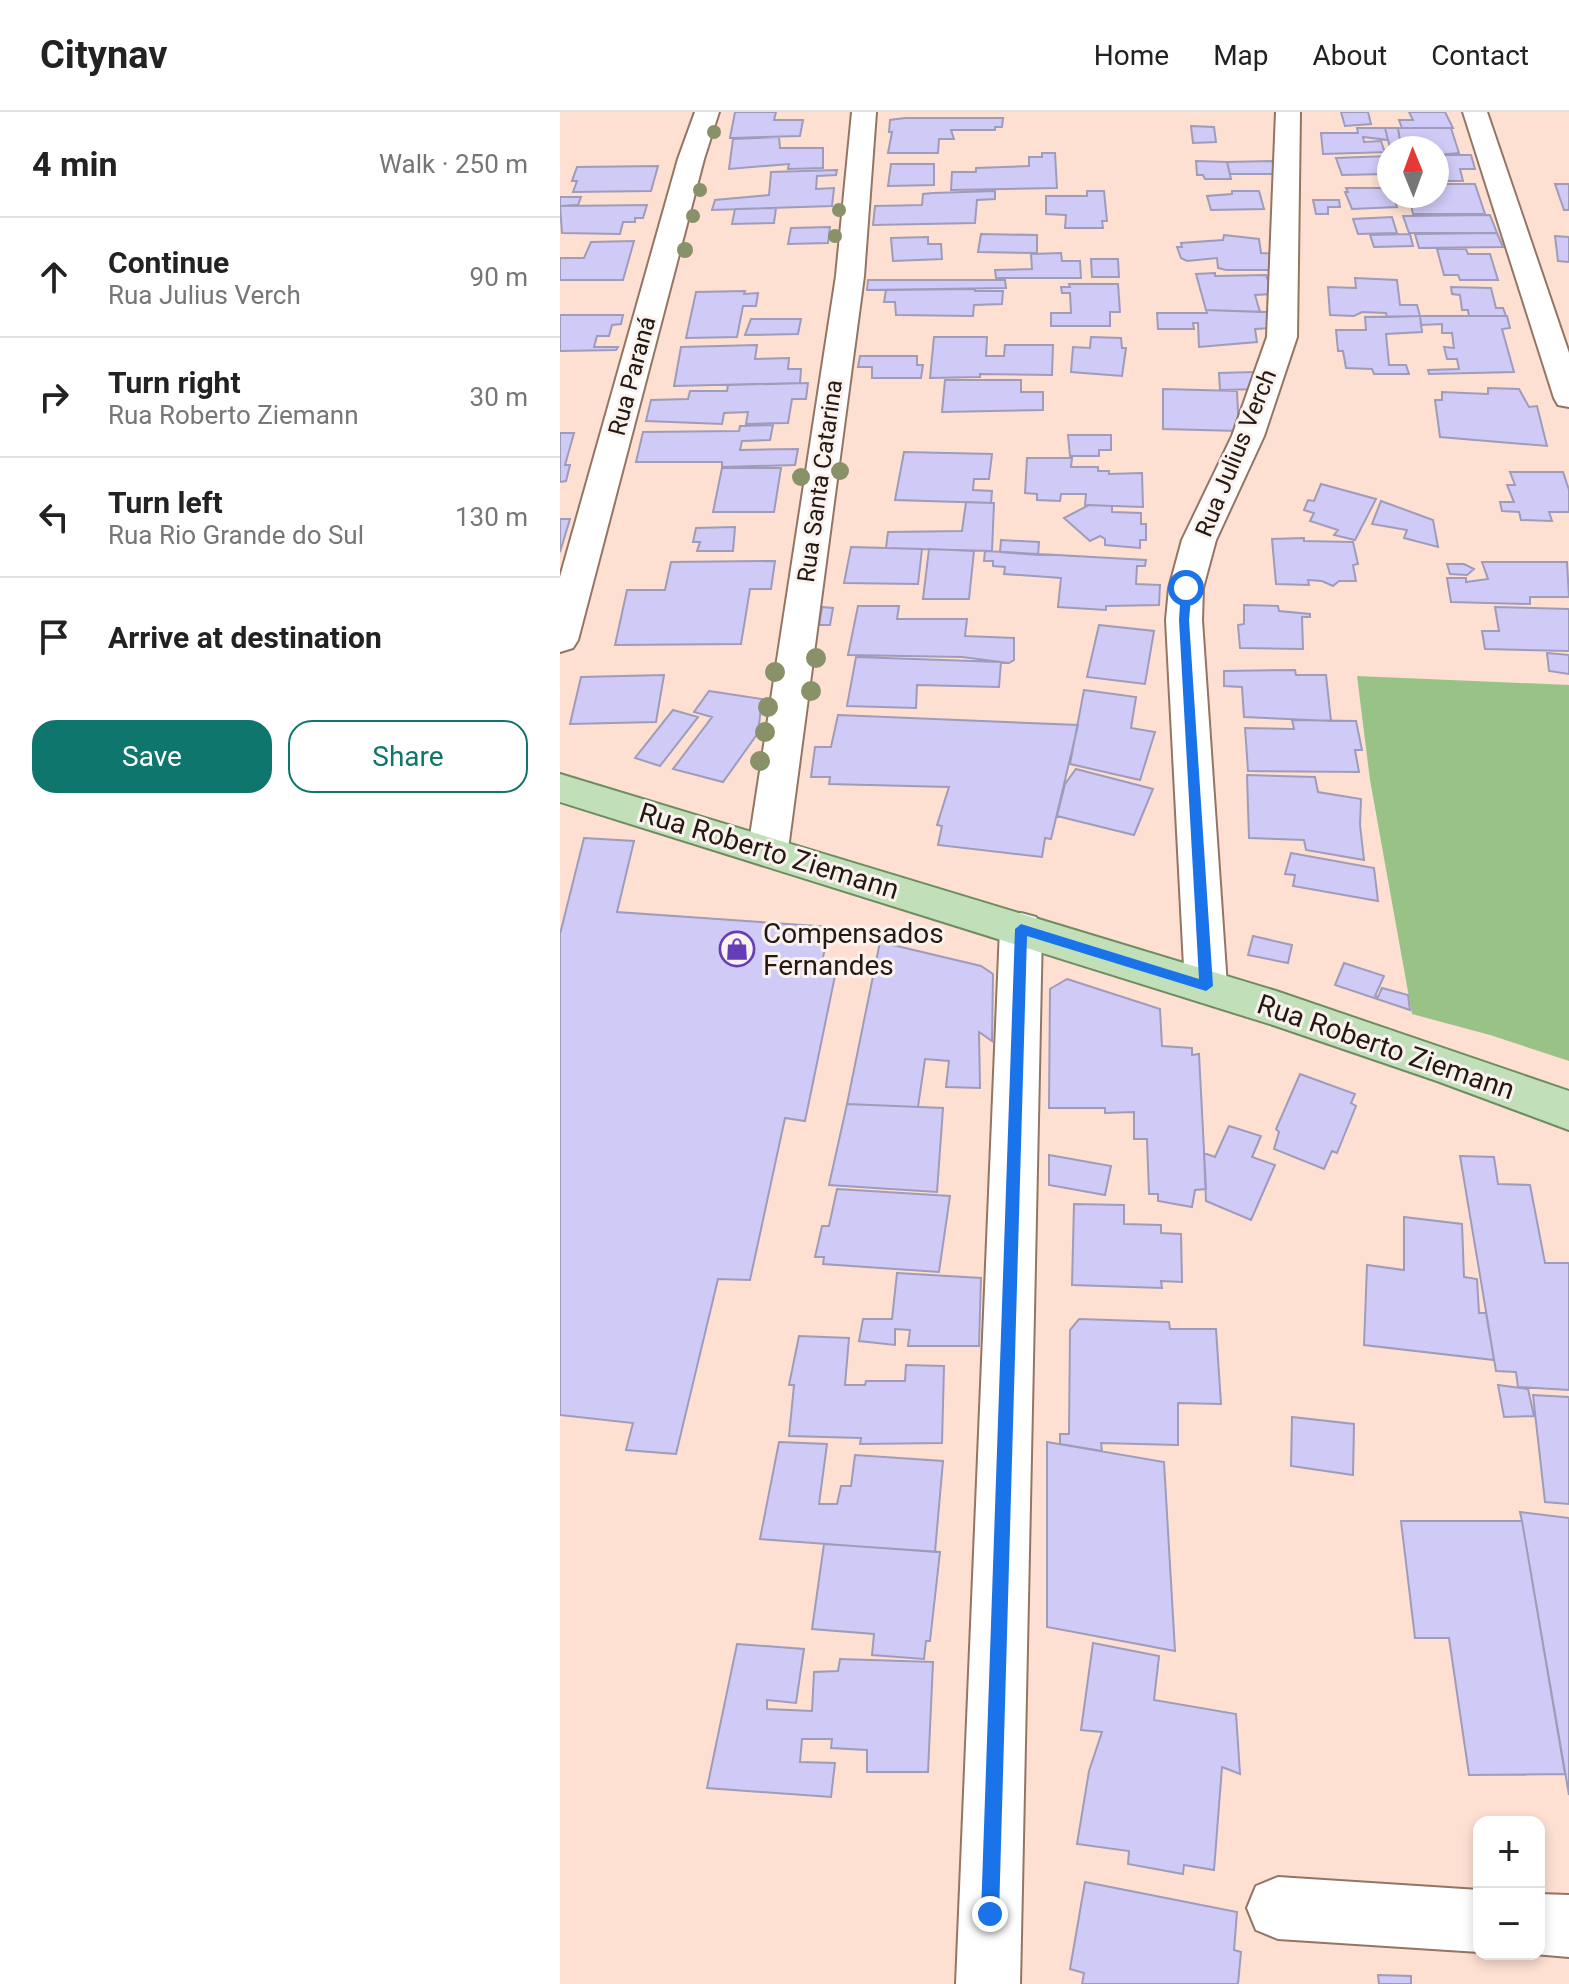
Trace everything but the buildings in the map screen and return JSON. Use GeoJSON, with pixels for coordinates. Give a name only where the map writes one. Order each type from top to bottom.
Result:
{"type":"FeatureCollection","features":[{"type":"Feature","properties":{"kind":"main road","name":"Rua Roberto Ziemann"},"geometry":{"type":"LineString","coordinates":[[560,788],[768,849],[1206,986],[1472,1073],[1569,1111]]}},
{"type":"Feature","properties":{"kind":"street","name":"Rua Paraná"},"geometry":{"type":"LineString","coordinates":[[560,640],[686,174],[707,112]]}},
{"type":"Feature","properties":{"kind":"street","name":"Rua Santa Catarina"},"geometry":{"type":"LineString","coordinates":[[768,849],[850,276],[864,112]]}},
{"type":"Feature","properties":{"kind":"street","name":"Rua Julius Verch"},"geometry":{"type":"LineString","coordinates":[[1206,986],[1184,620],[1186,588],[1199,540],[1248,436],[1282,337],[1288,112]]}},
{"type":"Feature","properties":{"kind":"street"},"geometry":{"type":"LineString","coordinates":[[1475,112],[1546,290],[1569,398]]}},
{"type":"Feature","properties":{"kind":"street"},"geometry":{"type":"LineString","coordinates":[[988,1984],[1021,929]]}},
{"type":"Feature","properties":{"kind":"street"},"geometry":{"type":"LineString","coordinates":[[1278,1908],[1473,1921]]}},
{"type":"Feature","properties":{"kind":"street"},"geometry":{"type":"LineString","coordinates":[[1545,1925],[1569,1926]]}},
{"type":"Feature","properties":{"kind":"green space"},"geometry":{"type":"Polygon","coordinates":[[[1357,676],[1569,685],[1569,1061],[1412,1014],[1370,780],[1357,676]]]}},
{"type":"Feature","properties":{"kind":"place","name":"Compensados Fernandes"},"geometry":{"type":"Point","coordinates":[737,949]}},
{"type":"Feature","properties":{"kind":"route"},"geometry":{"type":"LineString","coordinates":[[990,1914],[1021,929],[1206,986],[1184,620],[1186,588]]}}]}
